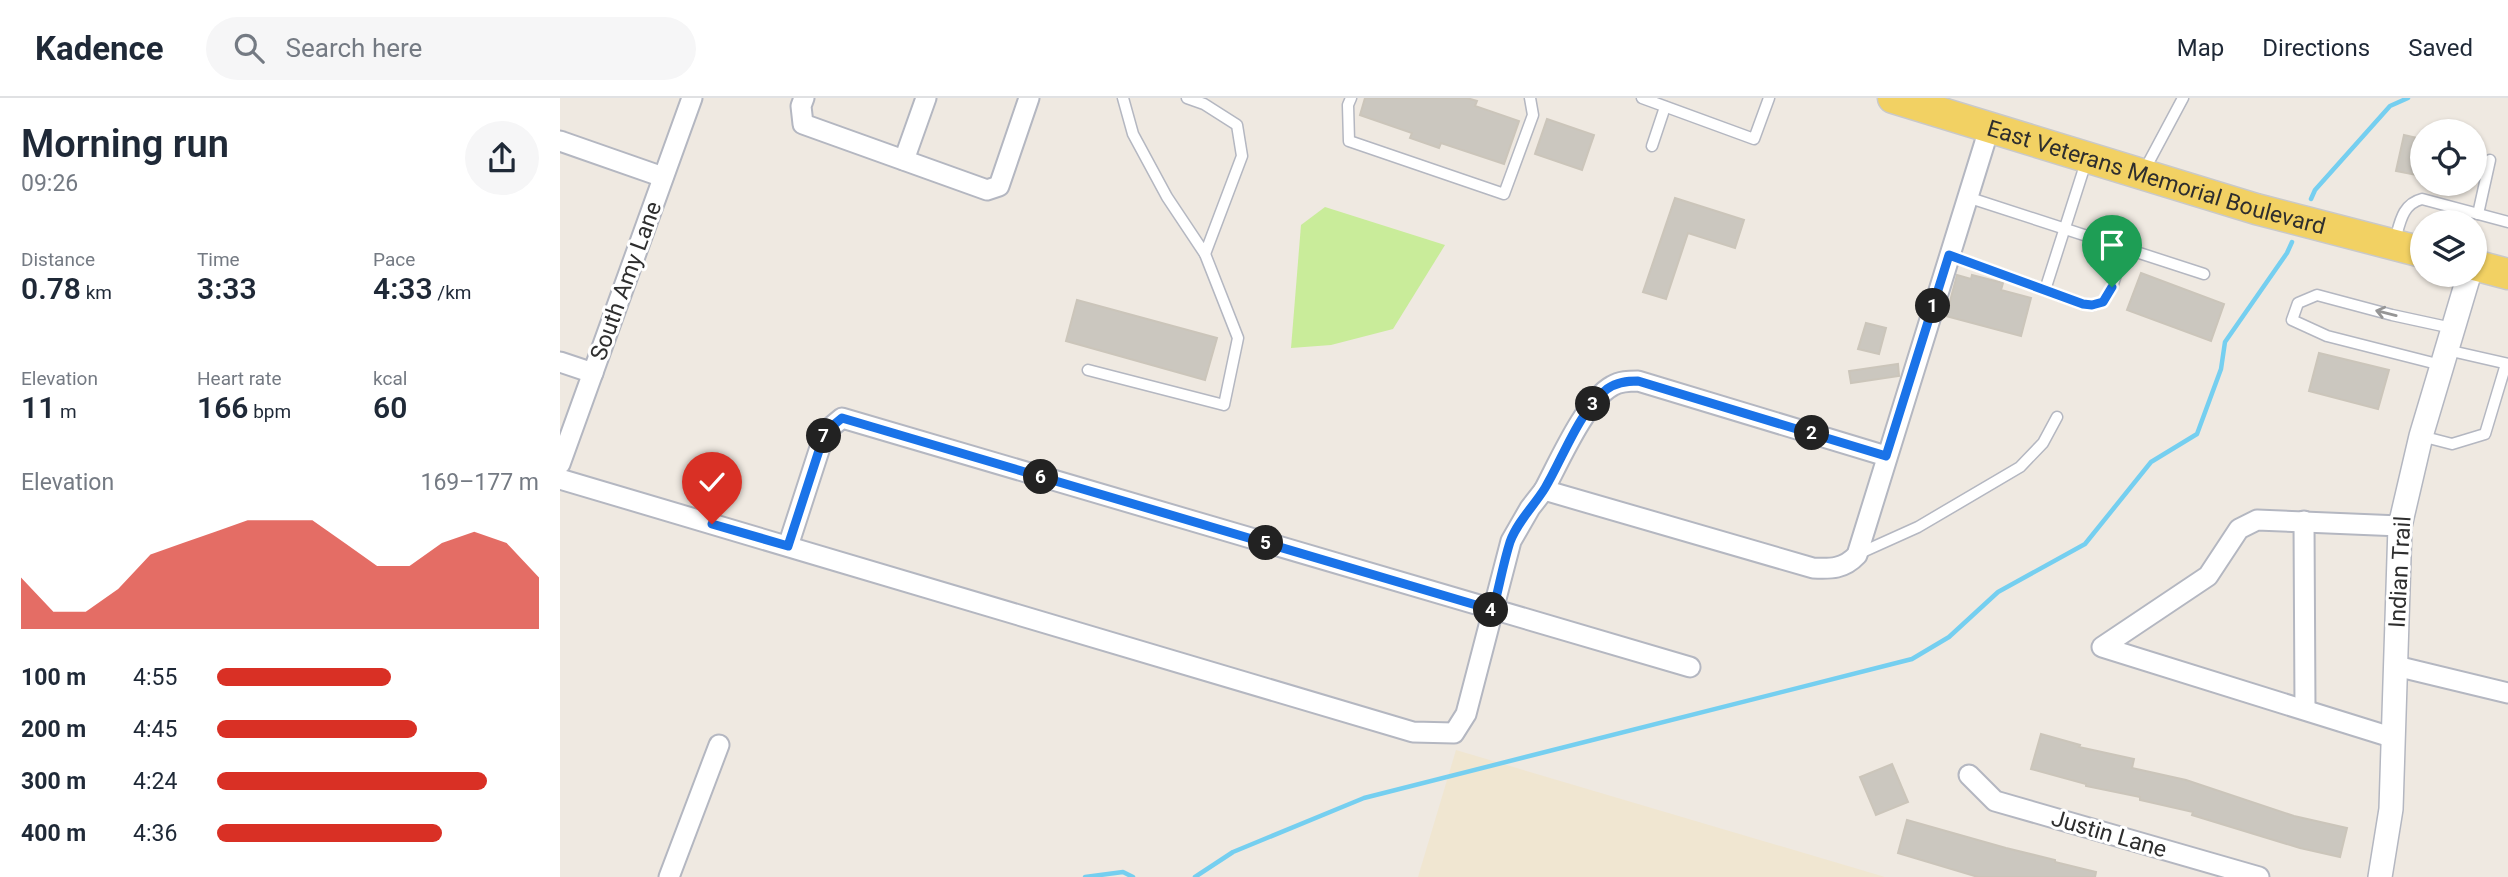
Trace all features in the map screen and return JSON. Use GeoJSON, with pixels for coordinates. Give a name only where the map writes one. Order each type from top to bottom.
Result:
{"type":"FeatureCollection","features":[{"type":"Feature","properties":{"kind":"main road","name":"East Veterans Memorial Boulevard"},"geometry":{"type":"LineString","coordinates":[[1893,98],[1960,114],[1989,129],[2256,209],[2410,249]]}},
{"type":"Feature","properties":{"kind":"main road"},"geometry":{"type":"LineString","coordinates":[[2487,268],[2508,274]]}},
{"type":"Feature","properties":{"kind":"street","name":"South Amy Lane"},"geometry":{"type":"LineString","coordinates":[[560,464],[692,98]]}},
{"type":"Feature","properties":{"kind":"street"},"geometry":{"type":"LineString","coordinates":[[804,98],[801,106],[803,124],[987,190],[999,186],[1029,98]]}},
{"type":"Feature","properties":{"kind":"street"},"geometry":{"type":"LineString","coordinates":[[904,160],[926,98]]}},
{"type":"Feature","properties":{"kind":"street"},"geometry":{"type":"LineString","coordinates":[[1544,490],[1813,568],[1835,569],[1852,561],[1857,555],[1989,129]]}},
{"type":"Feature","properties":{"kind":"street"},"geometry":{"type":"LineString","coordinates":[[560,141],[663,177]]}},
{"type":"Feature","properties":{"kind":"street","name":"Indian Trail"},"geometry":{"type":"LineString","coordinates":[[2379,877],[2391,809],[2400,526],[2421,436],[2465,287]]}},
{"type":"Feature","properties":{"kind":"street"},"geometry":{"type":"LineString","coordinates":[[560,362],[593,373]]}},
{"type":"Feature","properties":{"kind":"street"},"geometry":{"type":"LineString","coordinates":[[560,479],[1413,732],[1454,733],[1466,714],[1511,541],[1544,490],[1569,441],[1595,401],[1607,389],[1623,381],[1638,381],[1886,456]]}},
{"type":"Feature","properties":{"kind":"street"},"geometry":{"type":"LineString","coordinates":[[788,546],[825,432],[842,418],[1690,667]]}},
{"type":"Feature","properties":{"kind":"street"},"geometry":{"type":"LineString","coordinates":[[2394,738],[2102,647],[2208,576],[2239,529],[2257,520],[2400,526]]}},
{"type":"Feature","properties":{"kind":"street"},"geometry":{"type":"LineString","coordinates":[[2304,522],[2305,709]]}},
{"type":"Feature","properties":{"kind":"street"},"geometry":{"type":"LineString","coordinates":[[2396,666],[2508,693]]}},
{"type":"Feature","properties":{"kind":"street"},"geometry":{"type":"LineString","coordinates":[[669,877],[719,745]]}},
{"type":"Feature","properties":{"kind":"street","name":"Justin Lane"},"geometry":{"type":"LineString","coordinates":[[1969,775],[1996,801],[2259,877]]}},
{"type":"Feature","properties":{"kind":"lane"},"geometry":{"type":"LineString","coordinates":[[1088,370],[1224,405],[1238,338],[1205,254],[1167,197],[1133,134],[1123,98]]}},
{"type":"Feature","properties":{"kind":"lane"},"geometry":{"type":"LineString","coordinates":[[1187,98],[1203,104],[1237,125],[1242,156],[1205,254]]}},
{"type":"Feature","properties":{"kind":"lane"},"geometry":{"type":"LineString","coordinates":[[1351,98],[1348,105],[1349,141],[1504,194],[1533,115],[1530,98]]}},
{"type":"Feature","properties":{"kind":"lane"},"geometry":{"type":"LineString","coordinates":[[1642,98],[1754,139],[1769,98]]}},
{"type":"Feature","properties":{"kind":"lane"},"geometry":{"type":"LineString","coordinates":[[2142,175],[2183,98]]}},
{"type":"Feature","properties":{"kind":"lane"},"geometry":{"type":"LineString","coordinates":[[1652,146],[1665,107]]}},
{"type":"Feature","properties":{"kind":"lane"},"geometry":{"type":"LineString","coordinates":[[2045,290],[2088,158]]}},
{"type":"Feature","properties":{"kind":"lane"},"geometry":{"type":"LineString","coordinates":[[2479,210],[2490,160]]}},
{"type":"Feature","properties":{"kind":"lane"},"geometry":{"type":"LineString","coordinates":[[1967,197],[2204,274]]}},
{"type":"Feature","properties":{"kind":"lane"},"geometry":{"type":"LineString","coordinates":[[2393,244],[2405,210],[2412,201],[2422,198],[2464,210]]}},
{"type":"Feature","properties":{"kind":"lane"},"geometry":{"type":"LineString","coordinates":[[2487,216],[2508,222]]}},
{"type":"Feature","properties":{"kind":"lane"},"geometry":{"type":"LineString","coordinates":[[1949,255],[2092,305],[2103,302],[2112,287],[2125,248]]}},
{"type":"Feature","properties":{"kind":"lane"},"geometry":{"type":"LineString","coordinates":[[2421,436],[2452,444],[2485,434],[2507,364],[2444,357],[2328,336],[2292,320],[2298,303],[2316,295],[2453,328]]}},
{"type":"Feature","properties":{"kind":"lane"},"geometry":{"type":"LineString","coordinates":[[1857,555],[1918,527],[2020,467],[2043,443],[2057,417]]}},
{"type":"Feature","properties":{"kind":"shaded area"},"geometry":{"type":"Polygon","coordinates":[[[1456,750],[1885,877],[1418,877],[1456,750]]]}},
{"type":"Feature","properties":{"kind":"green space"},"geometry":{"type":"Polygon","coordinates":[[[1325,207],[1445,245],[1393,329],[1331,345],[1291,348],[1301,225],[1325,207]]]}},
{"type":"Feature","properties":{"kind":"building"},"geometry":{"type":"Polygon","coordinates":[[[1365,98],[1467,98],[1477,101],[1475,106],[1519,121],[1504,164],[1441,143],[1439,148],[1410,138],[1412,133],[1360,115],[1365,98]]]}},
{"type":"Feature","properties":{"kind":"building"},"geometry":{"type":"Polygon","coordinates":[[[1547,119],[1594,135],[1582,170],[1535,154],[1547,119]]]}},
{"type":"Feature","properties":{"kind":"building"},"geometry":{"type":"Polygon","coordinates":[[[2404,135],[2410,136],[2410,174],[2396,171],[2404,135]]]}},
{"type":"Feature","properties":{"kind":"building"},"geometry":{"type":"Polygon","coordinates":[[[1675,198],[1744,220],[1735,248],[1688,233],[1666,299],[1643,292],[1675,198]]]}},
{"type":"Feature","properties":{"kind":"building"},"geometry":{"type":"Polygon","coordinates":[[[2141,273],[2224,304],[2211,341],[2127,310],[2141,273]]]}},
{"type":"Feature","properties":{"kind":"building"},"geometry":{"type":"Polygon","coordinates":[[[1957,275],[1971,279],[1972,275],[2003,283],[2001,290],[2031,298],[2021,336],[1946,316],[1957,275]]]}},
{"type":"Feature","properties":{"kind":"building"},"geometry":{"type":"Polygon","coordinates":[[[1077,300],[1217,338],[1205,380],[1066,341],[1077,300]]]}},
{"type":"Feature","properties":{"kind":"building"},"geometry":{"type":"Polygon","coordinates":[[[1866,323],[1886,328],[1879,354],[1858,349],[1866,323]]]}},
{"type":"Feature","properties":{"kind":"building"},"geometry":{"type":"Polygon","coordinates":[[[2319,353],[2389,370],[2378,409],[2309,391],[2319,353]]]}},
{"type":"Feature","properties":{"kind":"building"},"geometry":{"type":"Polygon","coordinates":[[[1898,364],[1899,376],[1851,383],[1849,371],[1898,364]]]}},
{"type":"Feature","properties":{"kind":"building"},"geometry":{"type":"Polygon","coordinates":[[[2041,734],[2080,745],[2079,747],[2134,759],[2132,768],[2186,780],[2294,816],[2347,828],[2340,857],[2300,848],[2192,815],[2193,812],[2086,786],[2031,769],[2041,734]]]}},
{"type":"Feature","properties":{"kind":"building"},"geometry":{"type":"Polygon","coordinates":[[[1892,764],[1908,802],[1876,815],[1860,777],[1892,764]]]}},
{"type":"Feature","properties":{"kind":"building"},"geometry":{"type":"Polygon","coordinates":[[[1907,820],[2096,872],[2095,877],[1978,877],[1898,853],[1907,820]]]}},
{"type":"Feature","properties":{"kind":"waterway"},"geometry":{"type":"LineString","coordinates":[[2311,199],[2315,190],[2390,106],[2408,98]]}},
{"type":"Feature","properties":{"kind":"waterway"},"geometry":{"type":"LineString","coordinates":[[1195,877],[1233,852],[1364,798],[1912,659],[1949,637],[1998,592],[2085,544],[2151,462],[2197,434],[2221,369],[2225,342],[2292,242]]}},
{"type":"Feature","properties":{"kind":"waterway"},"geometry":{"type":"LineString","coordinates":[[1085,877],[1123,872],[1133,877]]}},
{"type":"Feature","properties":{"kind":"route"},"geometry":{"type":"LineString","coordinates":[[712,524],[788,546],[825,432],[842,418],[1493,610],[1511,541],[1595,401],[1613,385],[1623,381],[1638,381],[1886,456],[1949,255],[2083,304],[2103,302],[2112,287]]}}]}
